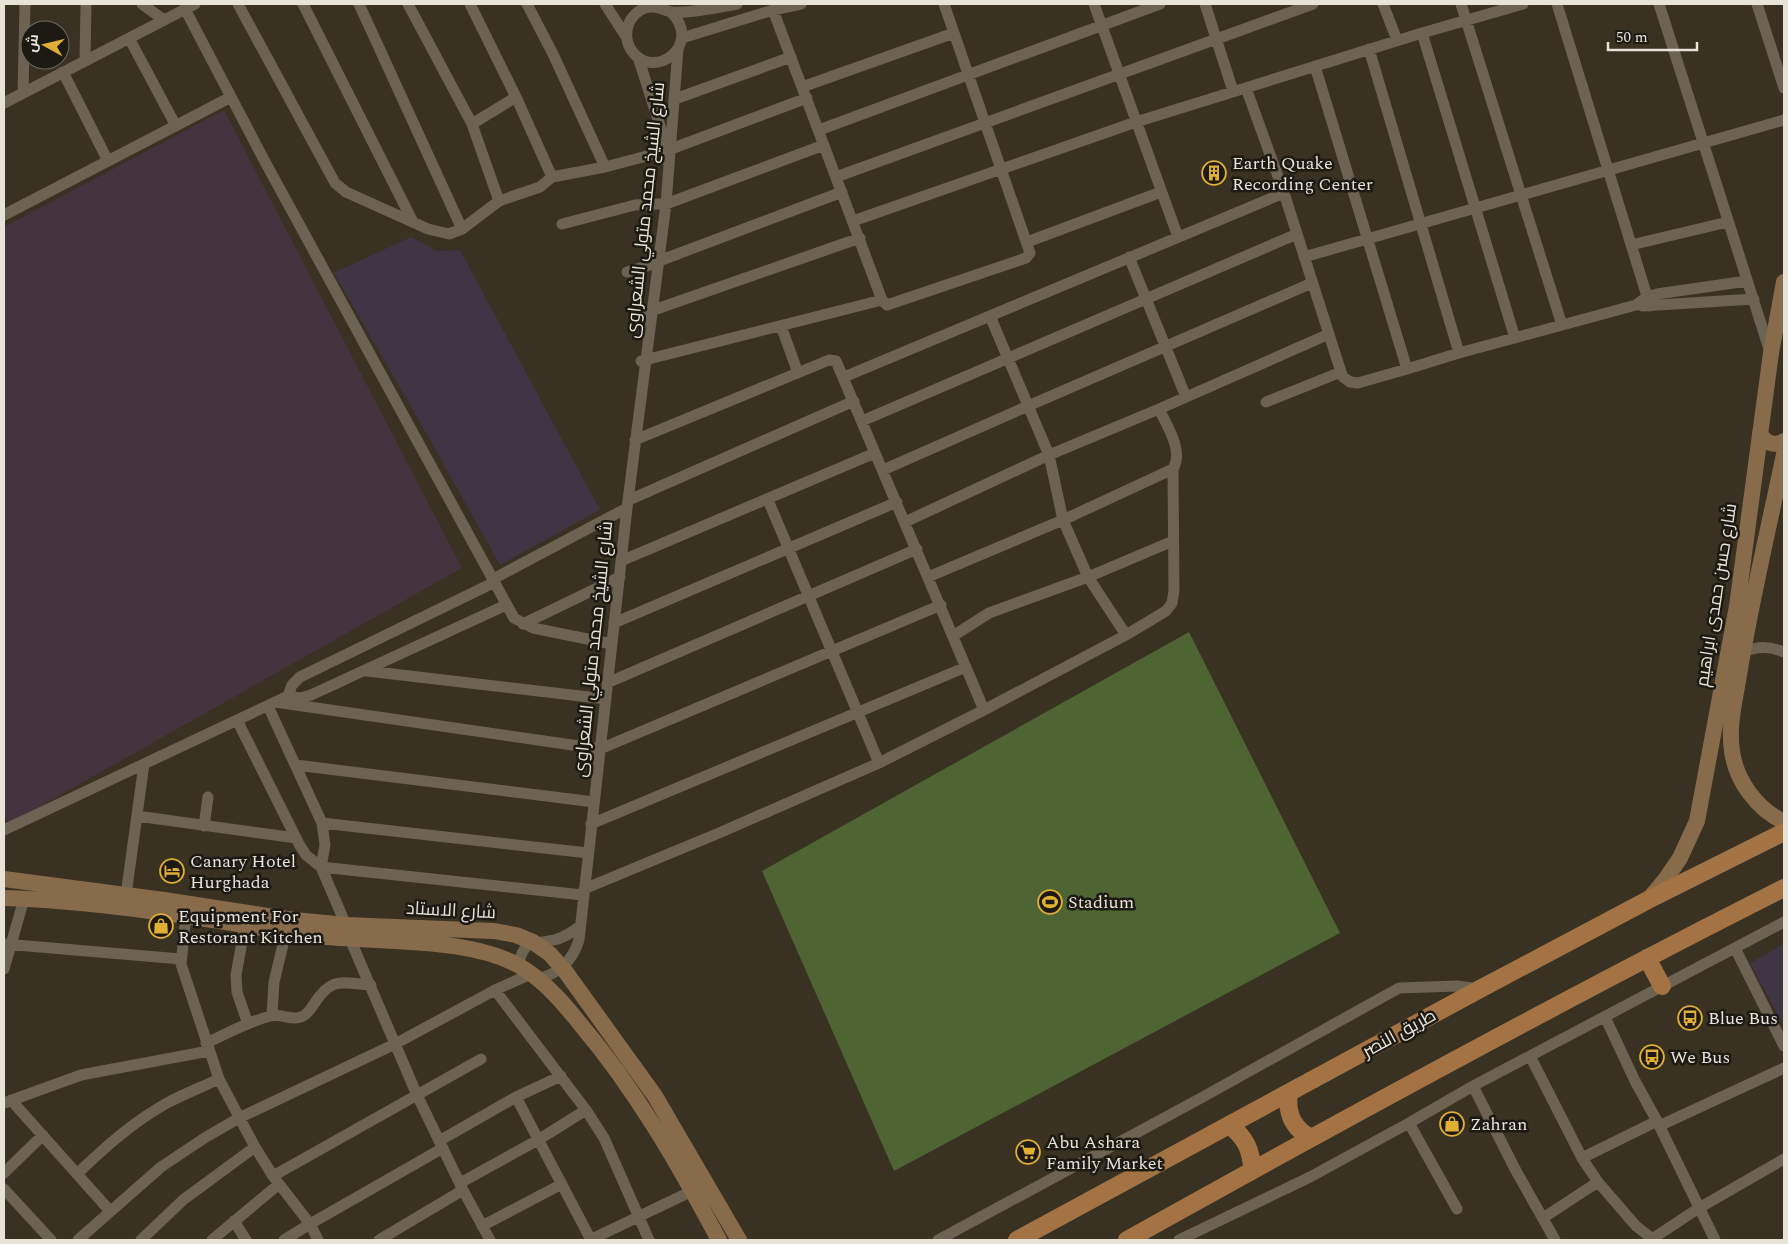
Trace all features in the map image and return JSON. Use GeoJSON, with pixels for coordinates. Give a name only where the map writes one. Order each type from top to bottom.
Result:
{"type":"FeatureCollection","features":[{"type":"Feature","properties":{"kind":"main road","name":"شارع حسن حمدى ابراهيم"},"geometry":{"type":"LineString","coordinates":[[1784,282],[1771,354],[1760,433],[1743,652],[1731,732],[1732,752],[1738,772],[1747,790],[1760,805],[1784,822]]}},
{"type":"Feature","properties":{"kind":"main road"},"geometry":{"type":"LineString","coordinates":[[1760,433],[1763,439],[1769,443],[1776,444],[1784,441]]}},
{"type":"Feature","properties":{"kind":"main road","name":"شارع حسن حمدى ابراهيم"},"geometry":{"type":"LineString","coordinates":[[1648,900],[1666,880],[1680,858],[1697,821],[1745,607],[1784,454]]}},
{"type":"Feature","properties":{"kind":"main road","name":"طريق النصر"},"geometry":{"type":"LineString","coordinates":[[1017,1240],[1480,988],[1648,900],[1784,832]]}},
{"type":"Feature","properties":{"kind":"main road","name":"شارع الاستاد"},"geometry":{"type":"LineString","coordinates":[[4,879],[286,919],[397,941],[462,948],[498,956],[529,972],[557,996],[604,1054],[650,1120],[719,1240]]}},
{"type":"Feature","properties":{"kind":"main road"},"geometry":{"type":"LineString","coordinates":[[1127,1240],[1311,1138],[1647,958],[1784,888]]}},
{"type":"Feature","properties":{"kind":"main road","name":"شارع الاستاد"},"geometry":{"type":"LineString","coordinates":[[4,898],[106,905],[286,932],[494,931],[516,935],[533,942],[550,954],[562,967],[655,1096],[739,1240]]}},
{"type":"Feature","properties":{"kind":"main road"},"geometry":{"type":"LineString","coordinates":[[1647,958],[1662,986]]}},
{"type":"Feature","properties":{"kind":"main road"},"geometry":{"type":"LineString","coordinates":[[1289,1093],[1288,1110],[1294,1125],[1311,1138]]}},
{"type":"Feature","properties":{"kind":"main road"},"geometry":{"type":"LineString","coordinates":[[1229,1124],[1237,1131],[1249,1149],[1252,1171]]}},
{"type":"Feature","properties":{"kind":"street"},"geometry":{"type":"LineString","coordinates":[[23,93],[24,4]]}},
{"type":"Feature","properties":{"kind":"street"},"geometry":{"type":"LineString","coordinates":[[86,4],[86,60]]}},
{"type":"Feature","properties":{"kind":"street"},"geometry":{"type":"LineString","coordinates":[[142,4],[164,20]]}},
{"type":"Feature","properties":{"kind":"street"},"geometry":{"type":"LineString","coordinates":[[238,4],[335,183],[346,192],[428,229],[448,234],[462,229],[498,201],[540,187],[552,177],[605,167],[666,150],[954,33]]}},
{"type":"Feature","properties":{"kind":"street"},"geometry":{"type":"LineString","coordinates":[[303,4],[413,222]]}},
{"type":"Feature","properties":{"kind":"street"},"geometry":{"type":"LineString","coordinates":[[360,4],[462,229]]}},
{"type":"Feature","properties":{"kind":"street"},"geometry":{"type":"LineString","coordinates":[[408,4],[472,124],[498,201]]}},
{"type":"Feature","properties":{"kind":"street"},"geometry":{"type":"LineString","coordinates":[[470,4],[516,97],[552,177]]}},
{"type":"Feature","properties":{"kind":"street"},"geometry":{"type":"LineString","coordinates":[[527,4],[553,54],[605,167]]}},
{"type":"Feature","properties":{"kind":"street"},"geometry":{"type":"LineString","coordinates":[[606,4],[627,38],[629,46],[638,57],[650,62],[663,61],[678,49],[682,38],[680,23],[671,12],[656,5],[637,12],[628,24],[627,38]]}},
{"type":"Feature","properties":{"kind":"street"},"geometry":{"type":"LineString","coordinates":[[671,12],[737,4]]}},
{"type":"Feature","properties":{"kind":"street"},"geometry":{"type":"LineString","coordinates":[[682,38],[773,10],[801,4]]}},
{"type":"Feature","properties":{"kind":"street"},"geometry":{"type":"LineString","coordinates":[[773,10],[882,300],[884,304],[892,305],[1026,258],[1030,253],[944,4]]}},
{"type":"Feature","properties":{"kind":"street"},"geometry":{"type":"LineString","coordinates":[[1094,4],[1178,237]]}},
{"type":"Feature","properties":{"kind":"street"},"geometry":{"type":"LineString","coordinates":[[819,130],[1160,4]]}},
{"type":"Feature","properties":{"kind":"street"},"geometry":{"type":"LineString","coordinates":[[1205,4],[1233,91]]}},
{"type":"Feature","properties":{"kind":"street"},"geometry":{"type":"LineString","coordinates":[[836,176],[1312,4]]}},
{"type":"Feature","properties":{"kind":"street"},"geometry":{"type":"LineString","coordinates":[[1383,4],[1397,40]]}},
{"type":"Feature","properties":{"kind":"street"},"geometry":{"type":"LineString","coordinates":[[1460,4],[1562,325]]}},
{"type":"Feature","properties":{"kind":"street"},"geometry":{"type":"LineString","coordinates":[[853,222],[1136,122],[1397,40],[1523,4]]}},
{"type":"Feature","properties":{"kind":"street"},"geometry":{"type":"LineString","coordinates":[[1557,4],[1648,302]]}},
{"type":"Feature","properties":{"kind":"street"},"geometry":{"type":"LineString","coordinates":[[1658,4],[1771,354]]}},
{"type":"Feature","properties":{"kind":"street"},"geometry":{"type":"LineString","coordinates":[[1757,4],[1784,88]]}},
{"type":"Feature","properties":{"kind":"street"},"geometry":{"type":"LineString","coordinates":[[4,103],[190,6],[231,97],[514,618],[523,624],[543,631],[612,644]]}},
{"type":"Feature","properties":{"kind":"street"},"geometry":{"type":"LineString","coordinates":[[1422,33],[1515,338]]}},
{"type":"Feature","properties":{"kind":"street"},"geometry":{"type":"LineString","coordinates":[[129,38],[176,126]]}},
{"type":"Feature","properties":{"kind":"street","name":"شارع الشيخ محمد متولي الشعراوى"},"geometry":{"type":"LineString","coordinates":[[562,967],[575,952],[579,940],[656,262],[666,150],[675,99],[678,49]]}},
{"type":"Feature","properties":{"kind":"street"},"geometry":{"type":"LineString","coordinates":[[1369,49],[1459,353]]}},
{"type":"Feature","properties":{"kind":"street","name":"شارع الشيخ محمد متولي الشعراوى"},"geometry":{"type":"LineString","coordinates":[[638,57],[660,123],[666,150]]}},
{"type":"Feature","properties":{"kind":"street"},"geometry":{"type":"LineString","coordinates":[[675,99],[791,57]]}},
{"type":"Feature","properties":{"kind":"street"},"geometry":{"type":"LineString","coordinates":[[1315,66],[1407,370]]}},
{"type":"Feature","properties":{"kind":"street"},"geometry":{"type":"LineString","coordinates":[[63,72],[108,161]]}},
{"type":"Feature","properties":{"kind":"street"},"geometry":{"type":"LineString","coordinates":[[1246,88],[1284,193],[1312,283],[1346,380],[1354,383],[1407,370],[1459,353],[1636,305],[1747,281]]}},
{"type":"Feature","properties":{"kind":"street"},"geometry":{"type":"LineString","coordinates":[[4,215],[231,97]]}},
{"type":"Feature","properties":{"kind":"street"},"geometry":{"type":"LineString","coordinates":[[472,124],[516,97]]}},
{"type":"Feature","properties":{"kind":"street"},"geometry":{"type":"LineString","coordinates":[[1304,257],[1784,120]]}},
{"type":"Feature","properties":{"kind":"street"},"geometry":{"type":"LineString","coordinates":[[562,224],[635,204],[662,204],[824,145]]}},
{"type":"Feature","properties":{"kind":"street"},"geometry":{"type":"LineString","coordinates":[[627,272],[842,192]]}},
{"type":"Feature","properties":{"kind":"street"},"geometry":{"type":"LineString","coordinates":[[1026,242],[1162,192]]}},
{"type":"Feature","properties":{"kind":"street"},"geometry":{"type":"LineString","coordinates":[[844,377],[1284,193]]}},
{"type":"Feature","properties":{"kind":"street"},"geometry":{"type":"LineString","coordinates":[[1631,245],[1728,222]]}},
{"type":"Feature","properties":{"kind":"street"},"geometry":{"type":"LineString","coordinates":[[862,421],[1297,234]]}},
{"type":"Feature","properties":{"kind":"street"},"geometry":{"type":"LineString","coordinates":[[649,312],[860,238]]}},
{"type":"Feature","properties":{"kind":"street"},"geometry":{"type":"LineString","coordinates":[[1129,258],[1186,397]]}},
{"type":"Feature","properties":{"kind":"street"},"geometry":{"type":"LineString","coordinates":[[883,470],[1312,283]]}},
{"type":"Feature","properties":{"kind":"street"},"geometry":{"type":"LineString","coordinates":[[1648,302],[1754,299]]}},
{"type":"Feature","properties":{"kind":"street"},"geometry":{"type":"LineString","coordinates":[[644,360],[882,300]]}},
{"type":"Feature","properties":{"kind":"street"},"geometry":{"type":"LineString","coordinates":[[990,316],[1050,455],[1063,520],[1088,577],[1126,635]]}},
{"type":"Feature","properties":{"kind":"street"},"geometry":{"type":"LineString","coordinates":[[781,326],[798,373]]}},
{"type":"Feature","properties":{"kind":"street"},"geometry":{"type":"LineString","coordinates":[[905,522],[1050,455],[1329,334]]}},
{"type":"Feature","properties":{"kind":"street"},"geometry":{"type":"LineString","coordinates":[[635,440],[829,360],[838,362],[984,710]]}},
{"type":"Feature","properties":{"kind":"street"},"geometry":{"type":"LineString","coordinates":[[1266,402],[1342,372]]}},
{"type":"Feature","properties":{"kind":"street"},"geometry":{"type":"LineString","coordinates":[[288,696],[292,685],[300,678],[494,580],[628,504],[854,401]]}},
{"type":"Feature","properties":{"kind":"street"},"geometry":{"type":"LineString","coordinates":[[321,867],[584,892],[878,763],[984,710],[1126,635],[1166,611],[1172,603],[1174,591],[1173,469],[1177,462],[1177,450],[1159,409]]}},
{"type":"Feature","properties":{"kind":"street"},"geometry":{"type":"LineString","coordinates":[[622,561],[875,453]]}},
{"type":"Feature","properties":{"kind":"street"},"geometry":{"type":"LineString","coordinates":[[928,577],[1063,520],[1173,469]]}},
{"type":"Feature","properties":{"kind":"street"},"geometry":{"type":"LineString","coordinates":[[768,500],[859,712],[878,763]]}},
{"type":"Feature","properties":{"kind":"street"},"geometry":{"type":"LineString","coordinates":[[614,623],[897,502]]}},
{"type":"Feature","properties":{"kind":"street"},"geometry":{"type":"LineString","coordinates":[[953,636],[989,614],[1088,577],[1173,541]]}},
{"type":"Feature","properties":{"kind":"street"},"geometry":{"type":"LineString","coordinates":[[607,683],[917,549]]}},
{"type":"Feature","properties":{"kind":"street"},"geometry":{"type":"LineString","coordinates":[[523,624],[620,577]]}},
{"type":"Feature","properties":{"kind":"street"},"geometry":{"type":"LineString","coordinates":[[4,830],[288,696],[306,697],[367,671],[506,605]]}},
{"type":"Feature","properties":{"kind":"street"},"geometry":{"type":"LineString","coordinates":[[271,704],[600,749],[833,652],[940,605]]}},
{"type":"Feature","properties":{"kind":"street"},"geometry":{"type":"LineString","coordinates":[[1743,652],[1762,647],[1784,652]]}},
{"type":"Feature","properties":{"kind":"street"},"geometry":{"type":"LineString","coordinates":[[591,824],[966,667]]}},
{"type":"Feature","properties":{"kind":"street"},"geometry":{"type":"LineString","coordinates":[[367,671],[606,699]]}},
{"type":"Feature","properties":{"kind":"street"},"geometry":{"type":"LineString","coordinates":[[271,704],[322,823],[325,845],[321,867]]}},
{"type":"Feature","properties":{"kind":"street"},"geometry":{"type":"LineString","coordinates":[[237,720],[296,838],[306,855],[321,867],[417,1095],[486,1233]]}},
{"type":"Feature","properties":{"kind":"street"},"geometry":{"type":"LineString","coordinates":[[126,895],[144,764]]}},
{"type":"Feature","properties":{"kind":"street"},"geometry":{"type":"LineString","coordinates":[[296,765],[594,802]]}},
{"type":"Feature","properties":{"kind":"street"},"geometry":{"type":"LineString","coordinates":[[204,826],[208,798]]}},
{"type":"Feature","properties":{"kind":"street"},"geometry":{"type":"LineString","coordinates":[[137,816],[296,838]]}},
{"type":"Feature","properties":{"kind":"street"},"geometry":{"type":"LineString","coordinates":[[322,823],[588,853]]}},
{"type":"Feature","properties":{"kind":"street"},"geometry":{"type":"LineString","coordinates":[[4,969],[7,945],[24,899]]}},
{"type":"Feature","properties":{"kind":"street"},"geometry":{"type":"LineString","coordinates":[[186,916],[181,959],[207,1047],[219,1079],[255,1147],[276,1180],[310,1224],[318,1240]]}},
{"type":"Feature","properties":{"kind":"street"},"geometry":{"type":"LineString","coordinates":[[1185,1239],[1310,1176],[1473,1086],[1784,922]]}},
{"type":"Feature","properties":{"kind":"street"},"geometry":{"type":"LineString","coordinates":[[245,925],[236,975],[236,992],[248,1024]]}},
{"type":"Feature","properties":{"kind":"street"},"geometry":{"type":"LineString","coordinates":[[529,972],[523,952],[533,942],[553,940],[579,928]]}},
{"type":"Feature","properties":{"kind":"street"},"geometry":{"type":"LineString","coordinates":[[272,1015],[274,982],[286,932]]}},
{"type":"Feature","properties":{"kind":"street"},"geometry":{"type":"LineString","coordinates":[[7,945],[181,959]]}},
{"type":"Feature","properties":{"kind":"street"},"geometry":{"type":"LineString","coordinates":[[1735,948],[1784,1046]]}},
{"type":"Feature","properties":{"kind":"street"},"geometry":{"type":"LineString","coordinates":[[78,1240],[161,1167],[184,1150],[239,1118],[395,1044],[529,972],[550,975],[562,967]]}},
{"type":"Feature","properties":{"kind":"street"},"geometry":{"type":"LineString","coordinates":[[110,1211],[43,1136],[7,1101],[81,1075],[207,1047],[248,1024],[272,1015],[297,1019],[303,1017],[323,990],[339,982],[371,985]]}},
{"type":"Feature","properties":{"kind":"street"},"geometry":{"type":"LineString","coordinates":[[938,1240],[1192,1103],[1399,988],[1457,986],[1480,988]]}},
{"type":"Feature","properties":{"kind":"street"},"geometry":{"type":"LineString","coordinates":[[495,990],[561,1076],[604,1138],[649,1240]]}},
{"type":"Feature","properties":{"kind":"street"},"geometry":{"type":"LineString","coordinates":[[1605,1017],[1715,1240]]}},
{"type":"Feature","properties":{"kind":"street"},"geometry":{"type":"LineString","coordinates":[[1530,1056],[1582,1158],[1598,1182],[1636,1226],[1653,1240],[1699,1208],[1784,1158]]}},
{"type":"Feature","properties":{"kind":"street"},"geometry":{"type":"LineString","coordinates":[[212,1240],[276,1180],[417,1095],[481,1059]]}},
{"type":"Feature","properties":{"kind":"street"},"geometry":{"type":"LineString","coordinates":[[1582,1158],[1784,1068]]}},
{"type":"Feature","properties":{"kind":"street"},"geometry":{"type":"LineString","coordinates":[[284,1240],[516,1097],[561,1076]]}},
{"type":"Feature","properties":{"kind":"street"},"geometry":{"type":"LineString","coordinates":[[77,1174],[106,1146],[136,1122],[168,1103],[219,1079]]}},
{"type":"Feature","properties":{"kind":"street"},"geometry":{"type":"LineString","coordinates":[[1473,1086],[1514,1169],[1555,1240]]}},
{"type":"Feature","properties":{"kind":"street"},"geometry":{"type":"LineString","coordinates":[[516,1097],[591,1240],[692,1191]]}},
{"type":"Feature","properties":{"kind":"street"},"geometry":{"type":"LineString","coordinates":[[379,1240],[586,1110]]}},
{"type":"Feature","properties":{"kind":"street"},"geometry":{"type":"LineString","coordinates":[[1409,1123],[1457,1209]]}},
{"type":"Feature","properties":{"kind":"street"},"geometry":{"type":"LineString","coordinates":[[4,1173],[43,1136]]}},
{"type":"Feature","properties":{"kind":"street"},"geometry":{"type":"LineString","coordinates":[[141,1240],[183,1200],[255,1147]]}},
{"type":"Feature","properties":{"kind":"street"},"geometry":{"type":"LineString","coordinates":[[1543,1218],[1598,1182]]}},
{"type":"Feature","properties":{"kind":"street"},"geometry":{"type":"LineString","coordinates":[[476,1240],[562,1184]]}},
{"type":"Feature","properties":{"kind":"street"},"geometry":{"type":"LineString","coordinates":[[4,1189],[45,1238]]}},
{"type":"Feature","properties":{"kind":"street"},"geometry":{"type":"LineString","coordinates":[[234,1221],[246,1240]]}},
{"type":"Feature","properties":{"kind":"shaded area"},"geometry":{"type":"Polygon","coordinates":[[[224,110],[462,568],[9,824],[4,814],[4,227],[224,110]]]}},
{"type":"Feature","properties":{"kind":"shaded area"},"geometry":{"type":"Polygon","coordinates":[[[411,237],[437,251],[460,250],[600,510],[500,565],[334,273],[411,237]]]}},
{"type":"Feature","properties":{"kind":"shaded area"},"geometry":{"type":"Polygon","coordinates":[[[1784,944],[1784,1026],[1750,963],[1784,944]]]}},
{"type":"Feature","properties":{"kind":"green space","name":"Stadium"},"geometry":{"type":"Polygon","coordinates":[[[1189,632],[1340,933],[894,1171],[762,871],[1189,632]]]}},
{"type":"Feature","properties":{"kind":"place","name":"Earth Quake Recording Center"},"geometry":{"type":"Point","coordinates":[1214,173]}},
{"type":"Feature","properties":{"kind":"place","name":"Canary Hotel Hurghada"},"geometry":{"type":"Point","coordinates":[172,871]}},
{"type":"Feature","properties":{"kind":"place","name":"Stadium"},"geometry":{"type":"Point","coordinates":[1050,902]}},
{"type":"Feature","properties":{"kind":"place","name":"Equipment For Restorant Kitchen"},"geometry":{"type":"Point","coordinates":[161,926]}},
{"type":"Feature","properties":{"kind":"place","name":"Blue Bus"},"geometry":{"type":"Point","coordinates":[1690,1018]}},
{"type":"Feature","properties":{"kind":"place","name":"We Bus"},"geometry":{"type":"Point","coordinates":[1652,1057]}},
{"type":"Feature","properties":{"kind":"place","name":"Zahran"},"geometry":{"type":"Point","coordinates":[1452,1124]}},
{"type":"Feature","properties":{"kind":"place","name":"Abu Ashara Family Market"},"geometry":{"type":"Point","coordinates":[1028,1152]}}]}
